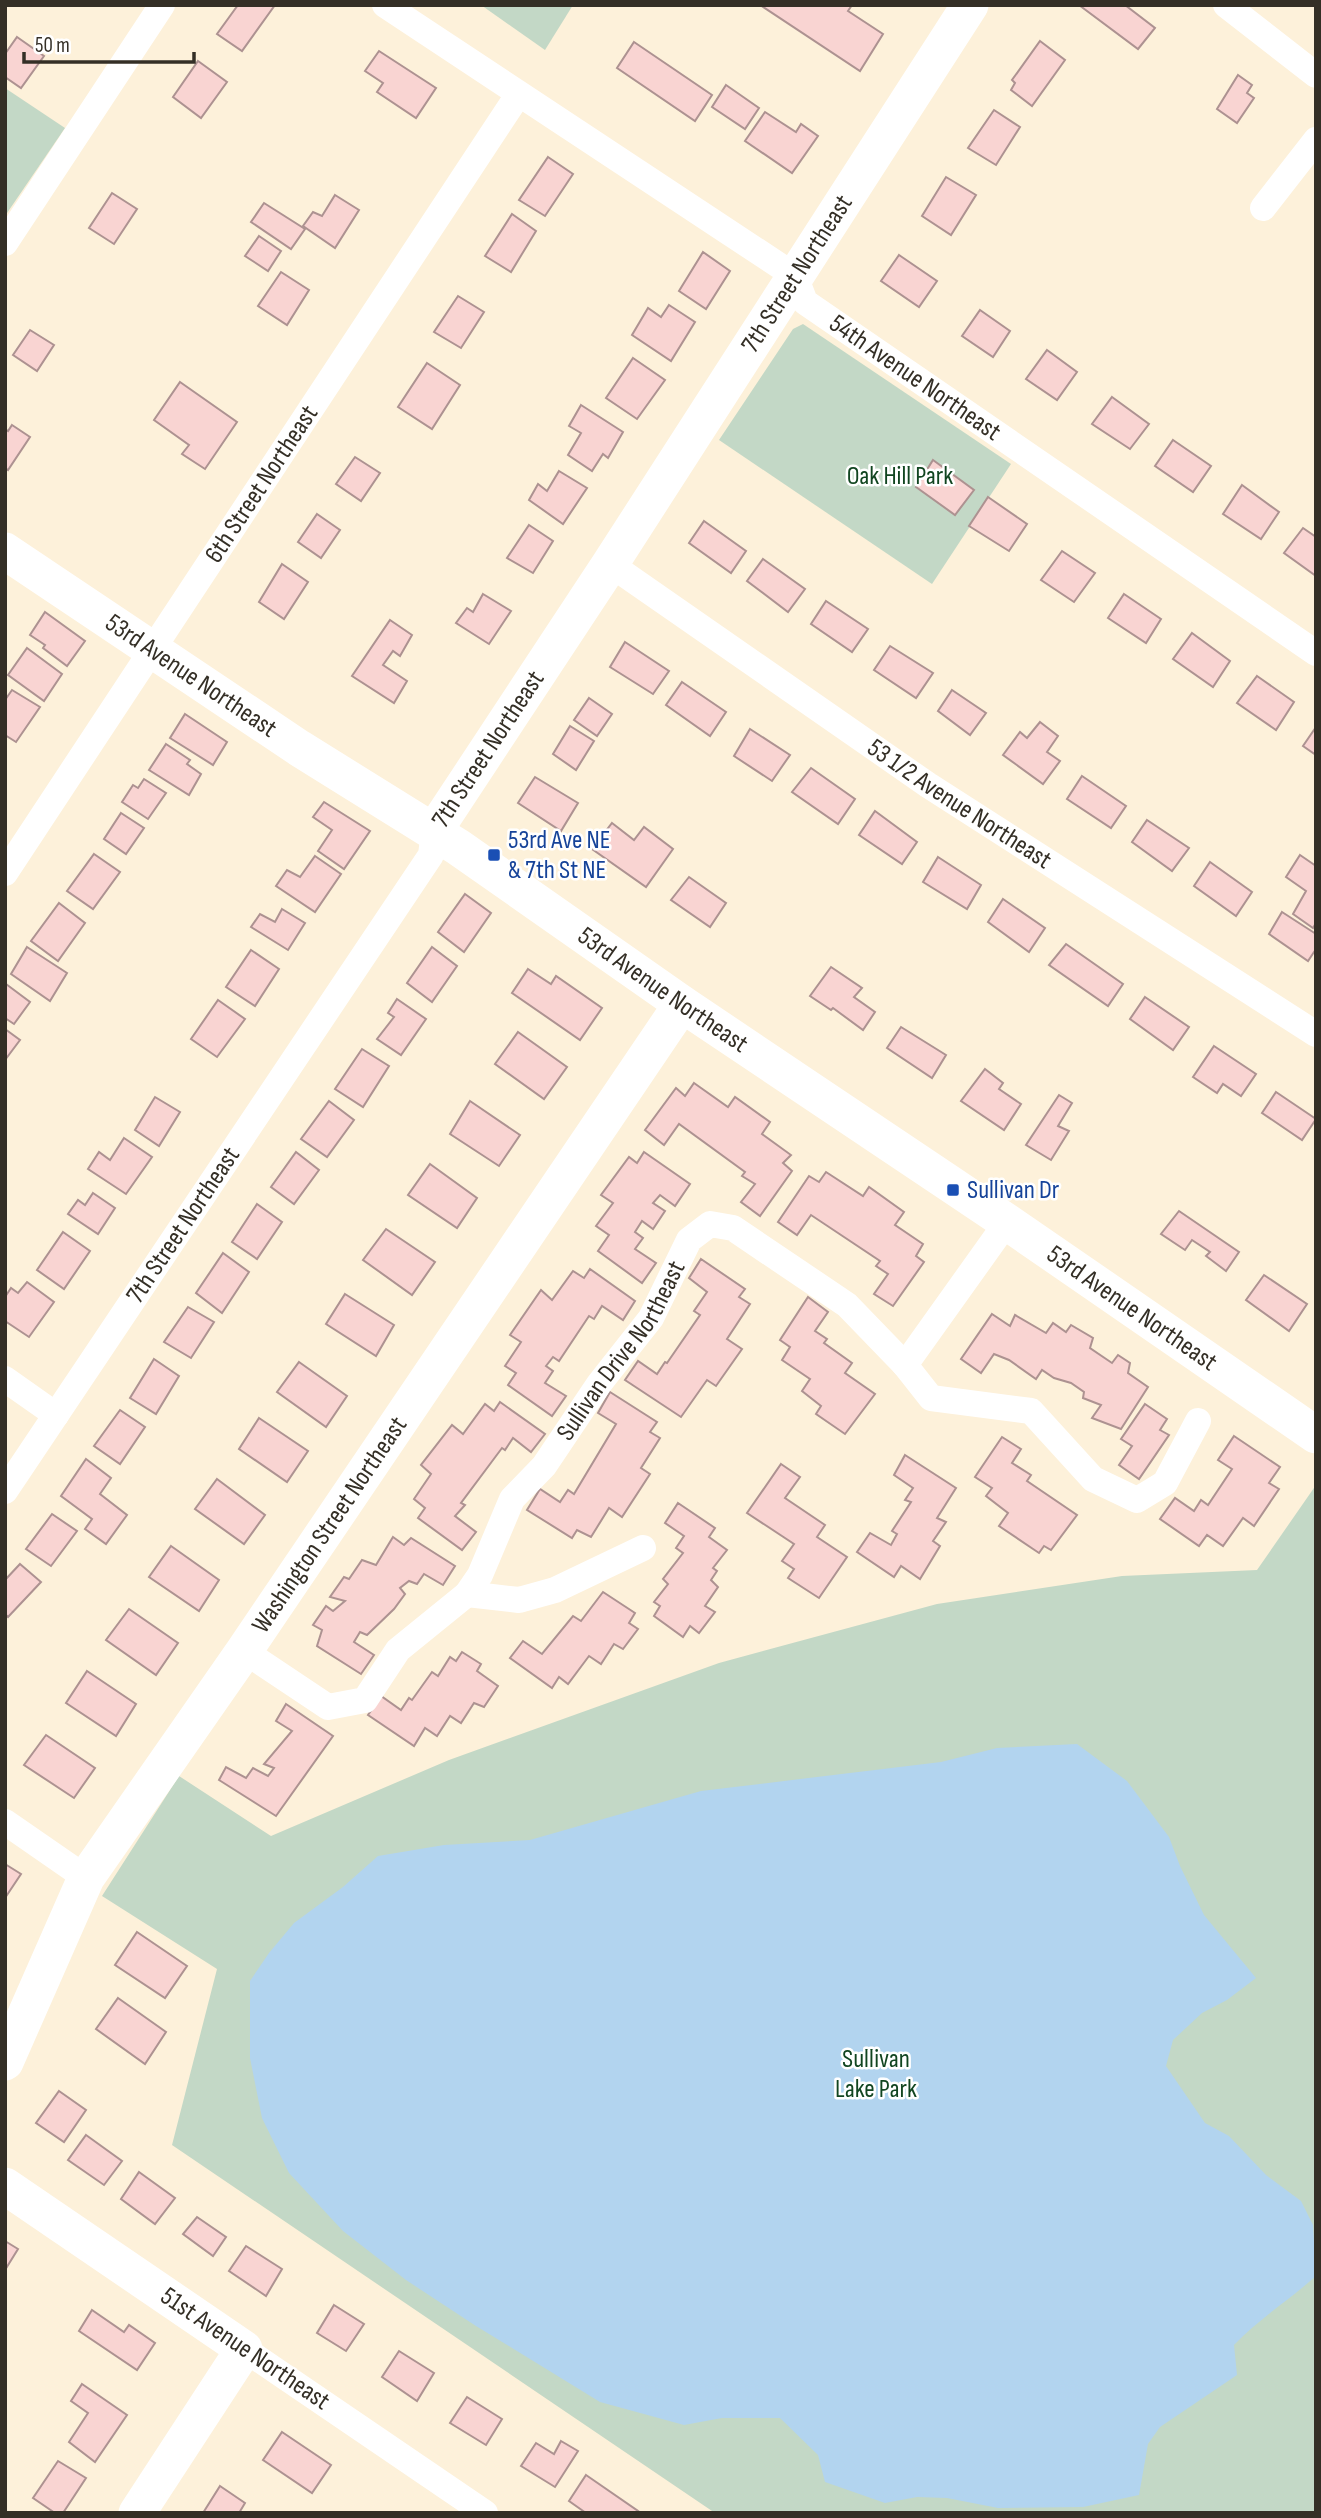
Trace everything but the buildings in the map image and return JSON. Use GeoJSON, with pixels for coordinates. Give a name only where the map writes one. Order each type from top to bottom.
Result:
{"type":"FeatureCollection","features":[{"type":"Feature","properties":{"kind":"street"},"geometry":{"type":"LineString","coordinates":[[5,243],[162,5]]}},
{"type":"Feature","properties":{"kind":"street"},"geometry":{"type":"LineString","coordinates":[[385,5],[795,276]]}},
{"type":"Feature","properties":{"kind":"street","name":"7th Street Northeast"},"geometry":{"type":"LineString","coordinates":[[5,1491],[431,855],[434,831],[610,564],[970,5]]}},
{"type":"Feature","properties":{"kind":"street"},"geometry":{"type":"LineString","coordinates":[[1226,5],[1316,75]]}},
{"type":"Feature","properties":{"kind":"street","name":"6th Street Northeast"},"geometry":{"type":"LineString","coordinates":[[5,873],[518,94]]}},
{"type":"Feature","properties":{"kind":"street"},"geometry":{"type":"LineString","coordinates":[[1263,208],[1316,140]]}},
{"type":"Feature","properties":{"kind":"street","name":"54th Avenue Northeast"},"geometry":{"type":"LineString","coordinates":[[795,276],[804,302],[1316,653]]}},
{"type":"Feature","properties":{"kind":"street","name":"53rd Avenue Northeast"},"geometry":{"type":"LineString","coordinates":[[5,551],[299,748],[434,831],[682,1004],[1007,1222],[1316,1435]]}},
{"type":"Feature","properties":{"kind":"street","name":"53 1/2 Avenue Northeast"},"geometry":{"type":"LineString","coordinates":[[610,564],[928,785],[1316,1034]]}},
{"type":"Feature","properties":{"kind":"street","name":"Washington Street Northeast"},"geometry":{"type":"LineString","coordinates":[[5,2062],[86,1878],[244,1651],[682,1004]]}},
{"type":"Feature","properties":{"kind":"street"},"geometry":{"type":"LineString","coordinates":[[905,1365],[1007,1222]]}},
{"type":"Feature","properties":{"kind":"street","name":"Sullivan Drive Northeast"},"geometry":{"type":"LineString","coordinates":[[244,1651],[328,1707],[365,1700],[398,1650],[467,1594],[480,1575],[512,1499],[544,1466],[599,1384],[651,1318],[689,1240],[710,1224],[733,1228],[848,1304],[905,1365],[931,1398],[1031,1411],[1093,1479],[1137,1500],[1165,1483],[1198,1421]]}},
{"type":"Feature","properties":{"kind":"street"},"geometry":{"type":"LineString","coordinates":[[5,1379],[57,1415]]}},
{"type":"Feature","properties":{"kind":"street"},"geometry":{"type":"LineString","coordinates":[[467,1594],[519,1600],[555,1590],[643,1548]]}},
{"type":"Feature","properties":{"kind":"street"},"geometry":{"type":"LineString","coordinates":[[5,1822],[86,1878]]}},
{"type":"Feature","properties":{"kind":"street","name":"51st Avenue Northeast"},"geometry":{"type":"LineString","coordinates":[[5,2186],[485,2513]]}},
{"type":"Feature","properties":{"kind":"street"},"geometry":{"type":"LineString","coordinates":[[137,2513],[244,2349]]}},
{"type":"Feature","properties":{"kind":"green space"},"geometry":{"type":"Polygon","coordinates":[[[481,5],[573,5],[545,50],[481,5]]]}},
{"type":"Feature","properties":{"kind":"green space"},"geometry":{"type":"Polygon","coordinates":[[[5,88],[65,128],[5,216],[5,88]]]}},
{"type":"Feature","properties":{"kind":"green space","name":"Oak Hill Park"},"geometry":{"type":"Polygon","coordinates":[[[803,324],[1011,464],[932,584],[719,440],[793,329],[803,324]]]}},
{"type":"Feature","properties":{"kind":"green space","name":"Sullivan Lake Park"},"geometry":{"type":"Polygon","coordinates":[[[1316,1485],[1316,2513],[715,2513],[172,2145],[217,1969],[102,1896],[179,1776],[271,1836],[449,1760],[719,1663],[937,1604],[1122,1576],[1257,1570],[1316,1485]]]}},
{"type":"Feature","properties":{"kind":"water","name":"Sullivan Lake Park"},"geometry":{"type":"Polygon","coordinates":[[[1077,1744],[1127,1781],[1169,1837],[1204,1915],[1256,1978],[1227,2000],[1202,2013],[1173,2040],[1166,2066],[1205,2123],[1229,2136],[1266,2175],[1301,2201],[1313,2225],[1316,2276],[1234,2345],[1237,2375],[1160,2427],[1148,2444],[1139,2495],[1083,2507],[998,2508],[947,2498],[917,2497],[885,2503],[825,2482],[818,2455],[780,2418],[722,2418],[684,2425],[600,2402],[406,2280],[343,2231],[289,2173],[262,2118],[250,2058],[250,1981],[294,1923],[343,1887],[378,1856],[444,1845],[530,1840],[701,1791],[941,1762],[997,1748],[1077,1744]]]}},
{"type":"Feature","properties":{"kind":"place","name":"53rd Ave NE & 7th St NE"},"geometry":{"type":"Point","coordinates":[494,855]}},
{"type":"Feature","properties":{"kind":"place","name":"Sullivan Dr"},"geometry":{"type":"Point","coordinates":[953,1190]}}]}
